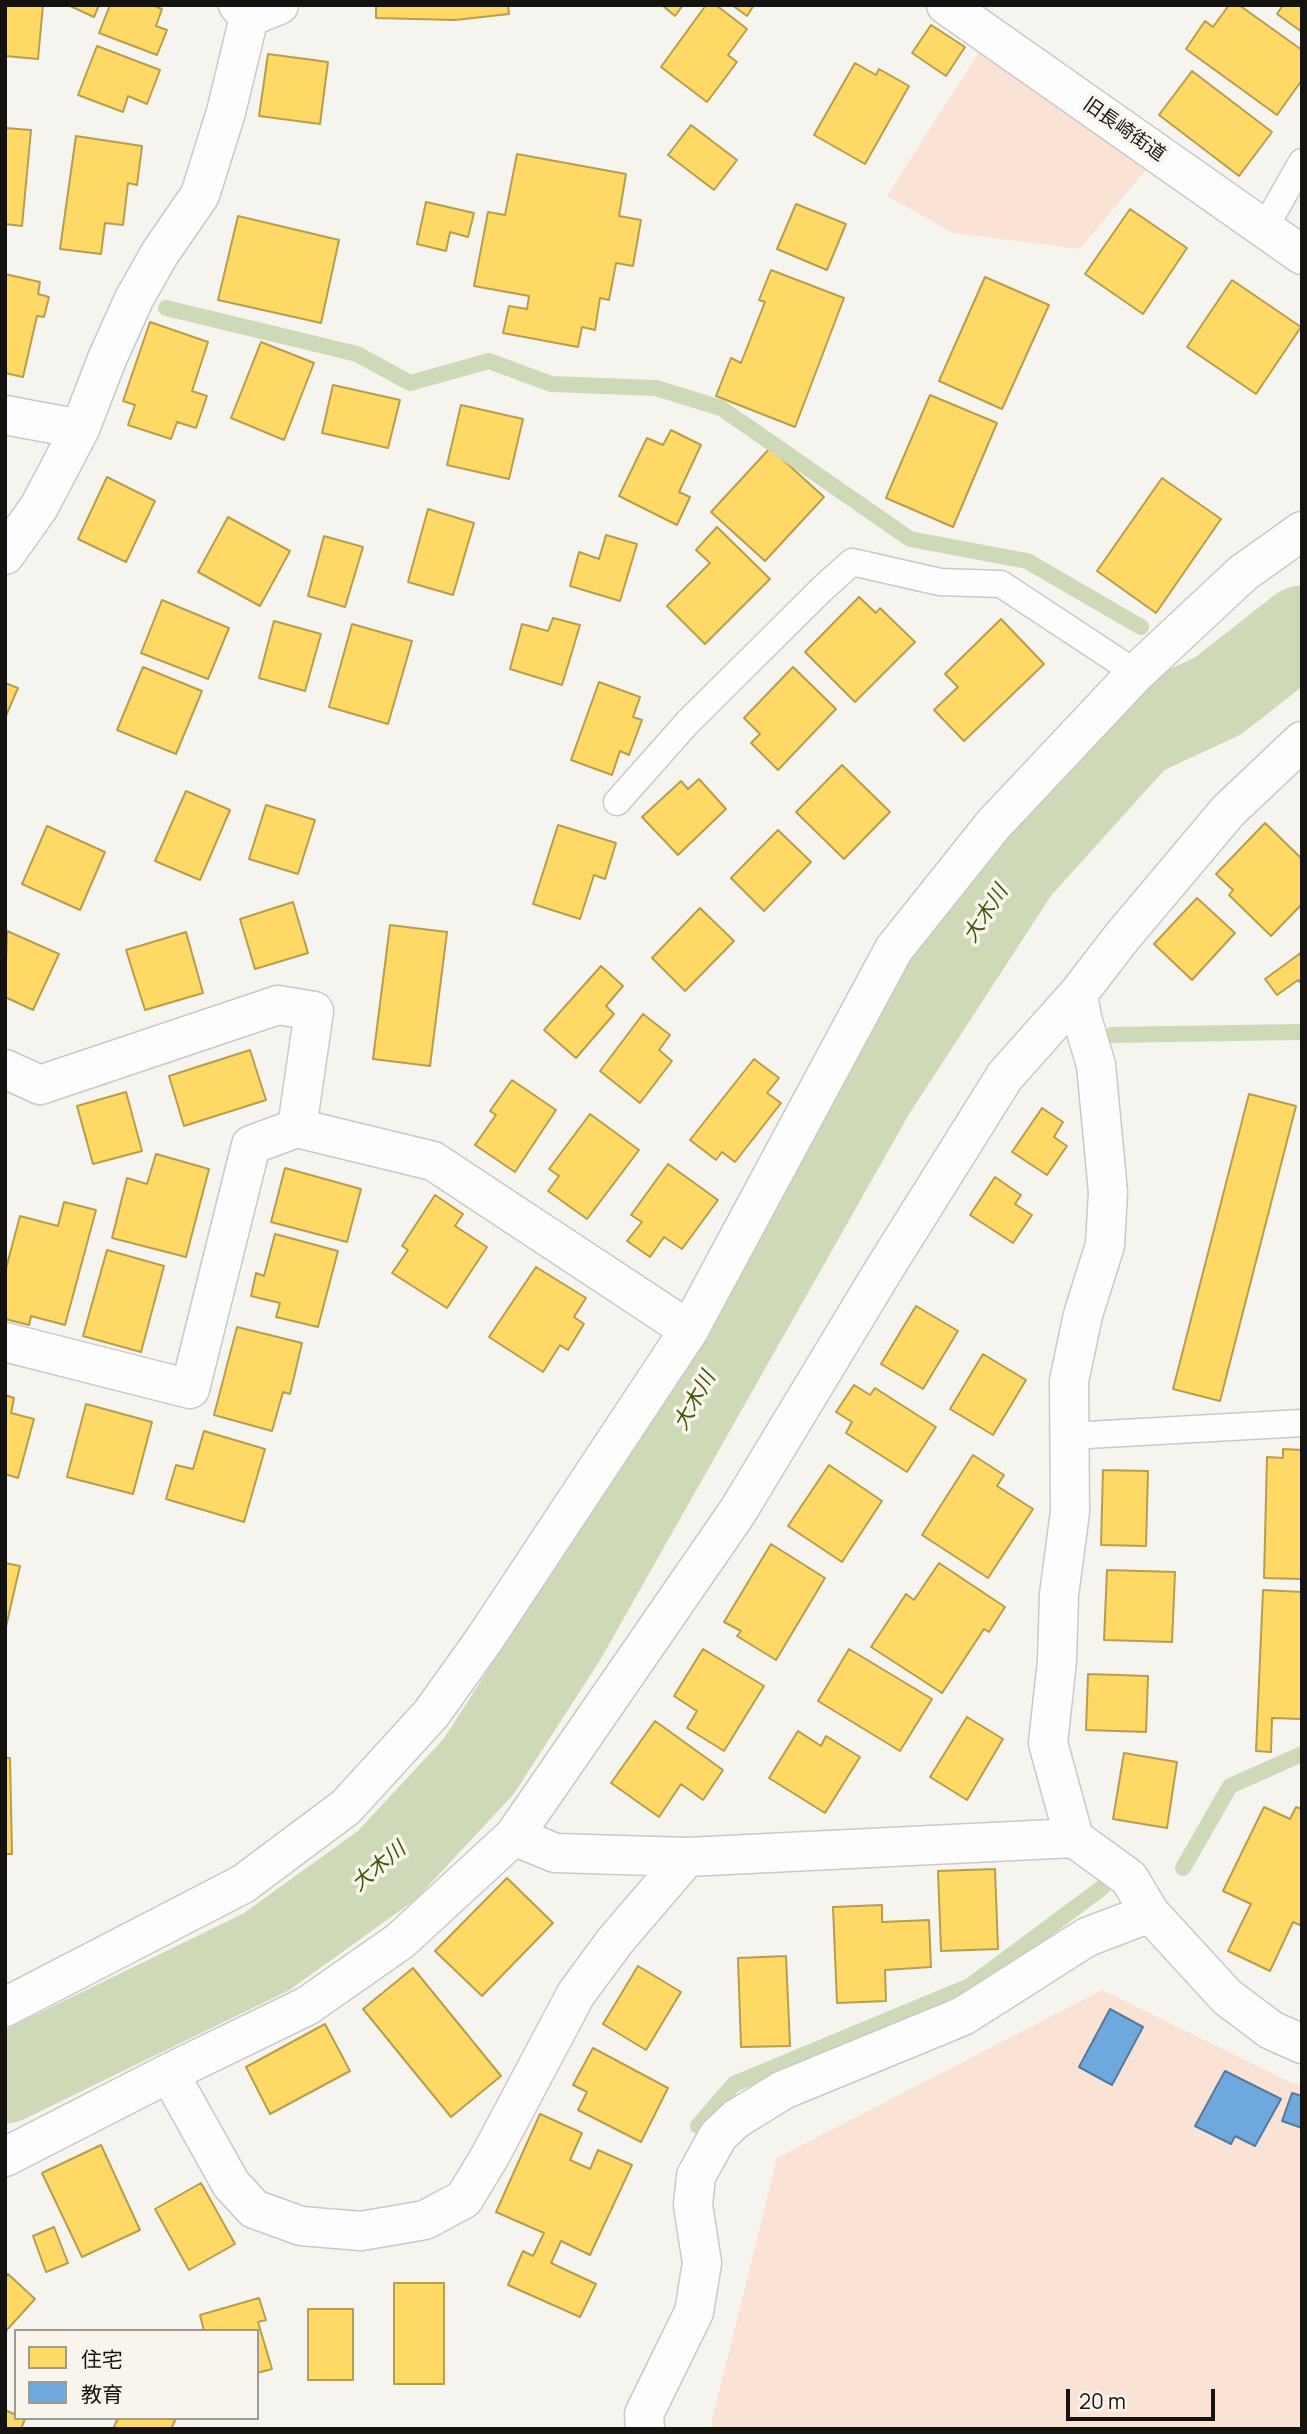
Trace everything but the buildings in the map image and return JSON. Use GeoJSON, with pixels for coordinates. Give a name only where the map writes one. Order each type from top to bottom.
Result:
{"type":"FeatureCollection","features":[{"type":"Feature","properties":{"kind":"street","name":"旧長崎街道"},"geometry":{"type":"LineString","coordinates":[[946,5],[1302,255]]}},
{"type":"Feature","properties":{"kind":"street"},"geometry":{"type":"LineString","coordinates":[[5,555],[39,507],[80,429],[134,299],[160,253],[200,195],[255,9]]}},
{"type":"Feature","properties":{"kind":"street"},"geometry":{"type":"LineString","coordinates":[[5,415],[80,429]]}},
{"type":"Feature","properties":{"kind":"street"},"geometry":{"type":"LineString","coordinates":[[5,2007],[243,1884],[346,1807],[431,1714],[484,1640],[689,1329],[894,949],[993,825],[1136,673],[1243,573],[1302,531]]}},
{"type":"Feature","properties":{"kind":"street"},"geometry":{"type":"LineString","coordinates":[[5,2157],[307,2006],[400,1941],[514,1836],[738,1511],[1005,1076],[1079,994],[1122,937],[1227,811],[1302,741]]}},
{"type":"Feature","properties":{"kind":"street"},"geometry":{"type":"LineString","coordinates":[[1079,994],[1082,1018],[1096,1065],[1108,1192],[1105,1245],[1083,1315],[1069,1381],[1070,1512],[1059,1595],[1057,1661],[1048,1744],[1074,1838],[1129,1878],[1150,1913],[1227,1997],[1271,2030],[1302,2044]]}},
{"type":"Feature","properties":{"kind":"street"},"geometry":{"type":"LineString","coordinates":[[5,1069],[40,1085],[278,1005],[314,1011],[297,1128]]}},
{"type":"Feature","properties":{"kind":"street"},"geometry":{"type":"LineString","coordinates":[[5,1342],[190,1389],[251,1145],[297,1128],[433,1161],[689,1329]]}},
{"type":"Feature","properties":{"kind":"street"},"geometry":{"type":"LineString","coordinates":[[514,1836],[555,1853],[687,1857],[1074,1838]]}},
{"type":"Feature","properties":{"kind":"street"},"geometry":{"type":"LineString","coordinates":[[169,2073],[231,2184],[254,2209],[301,2226],[361,2231],[425,2220],[464,2199],[490,2156],[576,1993],[615,1941],[687,1857]]}},
{"type":"Feature","properties":{"kind":"street"},"geometry":{"type":"LineString","coordinates":[[645,2429],[644,2414],[694,2312],[702,2263],[693,2205],[696,2176],[718,2136],[736,2119],[783,2090],[963,2016],[1087,1937],[1150,1913]]}},
{"type":"Feature","properties":{"kind":"lane"},"geometry":{"type":"LineString","coordinates":[[1264,229],[1302,162]]}},
{"type":"Feature","properties":{"kind":"lane"},"geometry":{"type":"LineString","coordinates":[[617,803],[687,723],[852,562],[940,582],[1001,584],[1136,673]]}},
{"type":"Feature","properties":{"kind":"lane"},"geometry":{"type":"LineString","coordinates":[[1069,1436],[1302,1423]]}},
{"type":"Feature","properties":{"kind":"shaded area"},"geometry":{"type":"Polygon","coordinates":[[[981,49],[1149,166],[1080,249],[953,233],[887,196],[981,49]]]}},
{"type":"Feature","properties":{"kind":"shaded area"},"geometry":{"type":"Polygon","coordinates":[[[1102,1990],[1290,2082],[1302,2085],[1302,2429],[710,2429],[777,2158],[1102,1990]]]}},
{"type":"Feature","properties":{"kind":"waterway"},"geometry":{"type":"LineString","coordinates":[[166,308],[357,354],[410,383],[489,361],[551,384],[656,388],[721,408],[910,539],[1027,561],[1141,627]]}},
{"type":"Feature","properties":{"kind":"waterway","name":"大木川"},"geometry":{"type":"LineString","coordinates":[[5,2079],[266,1952],[387,1865],[479,1766],[562,1637],[871,1091],[1016,868],[1138,733],[1218,696],[1302,630]]}},
{"type":"Feature","properties":{"kind":"waterway"},"geometry":{"type":"LineString","coordinates":[[1111,1035],[1302,1032]]}},
{"type":"Feature","properties":{"kind":"waterway"},"geometry":{"type":"LineString","coordinates":[[1183,1868],[1230,1786],[1302,1754]]}},
{"type":"Feature","properties":{"kind":"waterway"},"geometry":{"type":"LineString","coordinates":[[698,2126],[734,2084],[970,1986],[1103,1887]]}}]}
